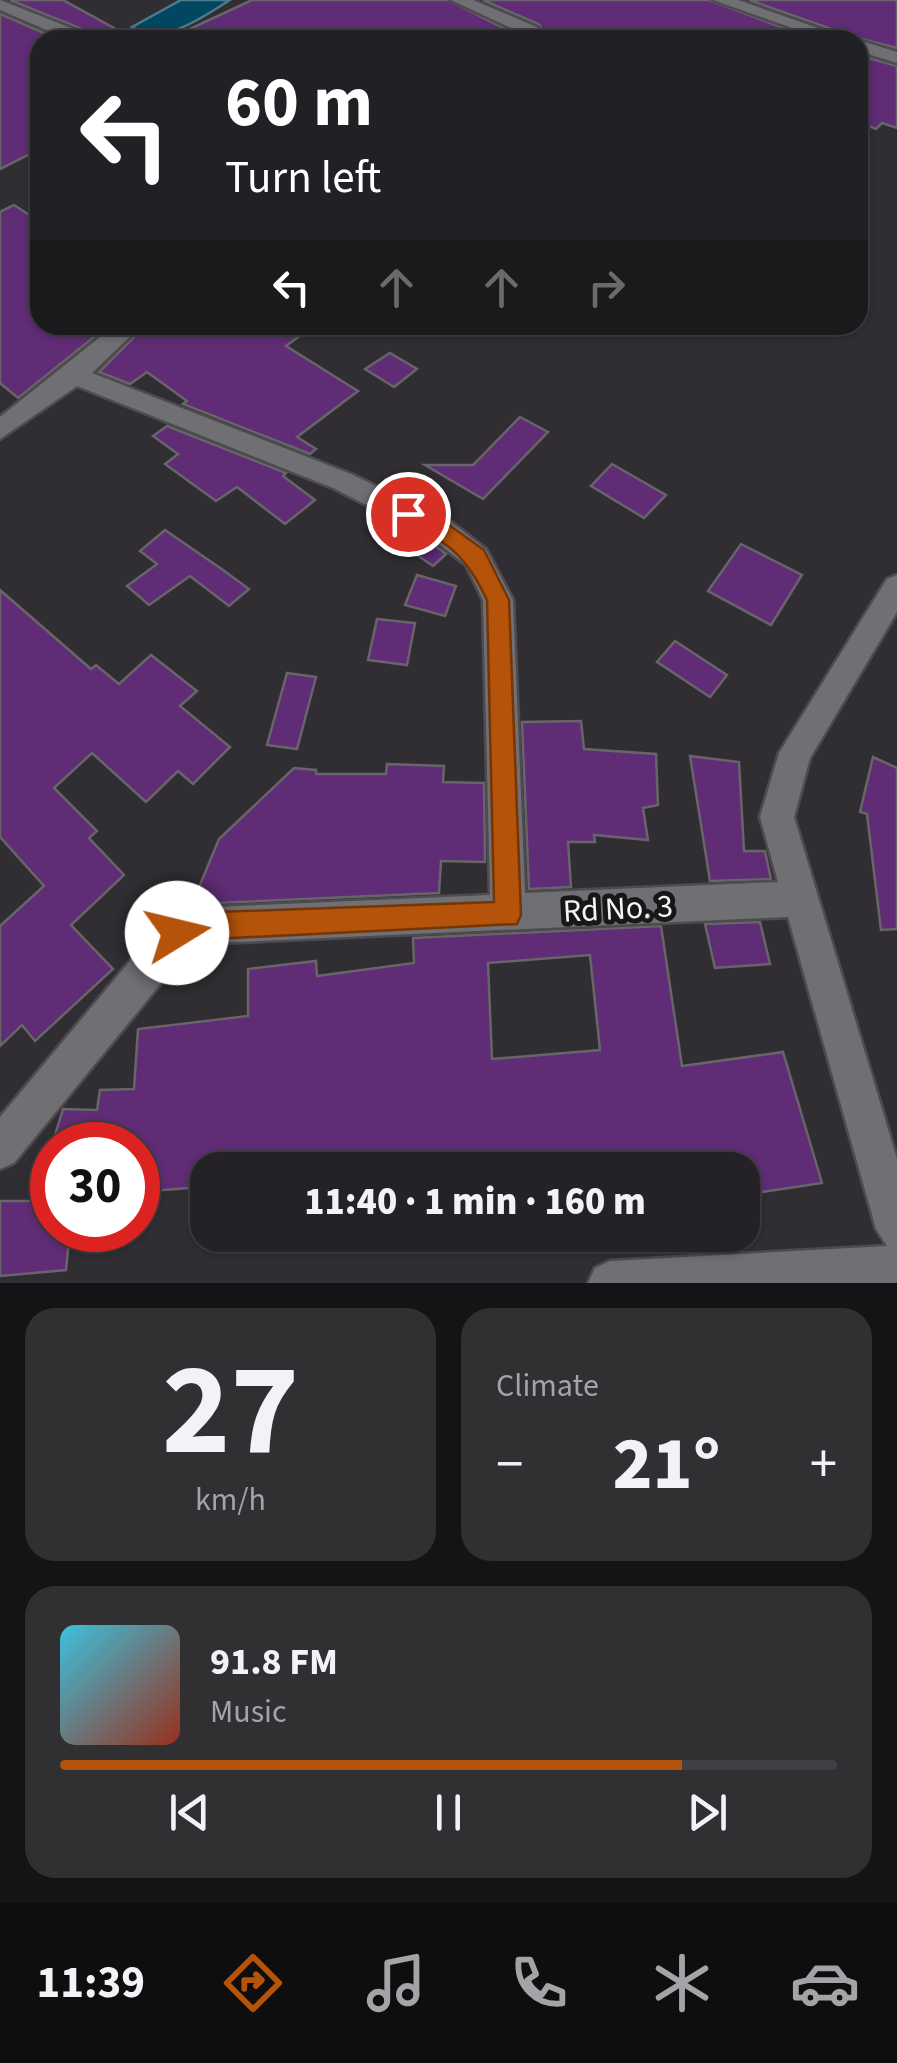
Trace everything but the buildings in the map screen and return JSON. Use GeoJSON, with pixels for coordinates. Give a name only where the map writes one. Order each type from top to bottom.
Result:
{"type":"FeatureCollection","features":[{"type":"Feature","properties":{"kind":"street"},"geometry":{"type":"LineString","coordinates":[[459,0],[528,30]]}},
{"type":"Feature","properties":{"kind":"street"},"geometry":{"type":"LineString","coordinates":[[721,0],[812,30]]}},
{"type":"Feature","properties":{"kind":"street"},"geometry":{"type":"LineString","coordinates":[[0,4],[61,30]]}},
{"type":"Feature","properties":{"kind":"street"},"geometry":{"type":"LineString","coordinates":[[868,48],[897,58]]}},
{"type":"Feature","properties":{"kind":"street"},"geometry":{"type":"LineString","coordinates":[[0,430],[74,376],[119,335]]}},
{"type":"Feature","properties":{"kind":"street"},"geometry":{"type":"LineString","coordinates":[[74,376],[342,481],[441,530],[476,556],[498,600],[508,915]]}},
{"type":"Feature","properties":{"kind":"street"},"geometry":{"type":"LineString","coordinates":[[897,586],[795,753],[778,818],[897,1229]]}},
{"type":"Feature","properties":{"kind":"street","name":"Rd No. 3"},"geometry":{"type":"LineString","coordinates":[[0,1149],[184,929],[801,899]]}},
{"type":"Feature","properties":{"kind":"street"},"geometry":{"type":"LineString","coordinates":[[610,1283],[897,1267]]}},
{"type":"Feature","properties":{"kind":"water"},"geometry":{"type":"Polygon","coordinates":[[[181,0],[230,0],[173,30],[132,27],[181,0]]]}},
{"type":"Feature","properties":{"kind":"route"},"geometry":{"type":"LineString","coordinates":[[177,933],[190,926],[508,915],[498,600],[487,570],[476,556],[441,530],[408,514]]}}]}
